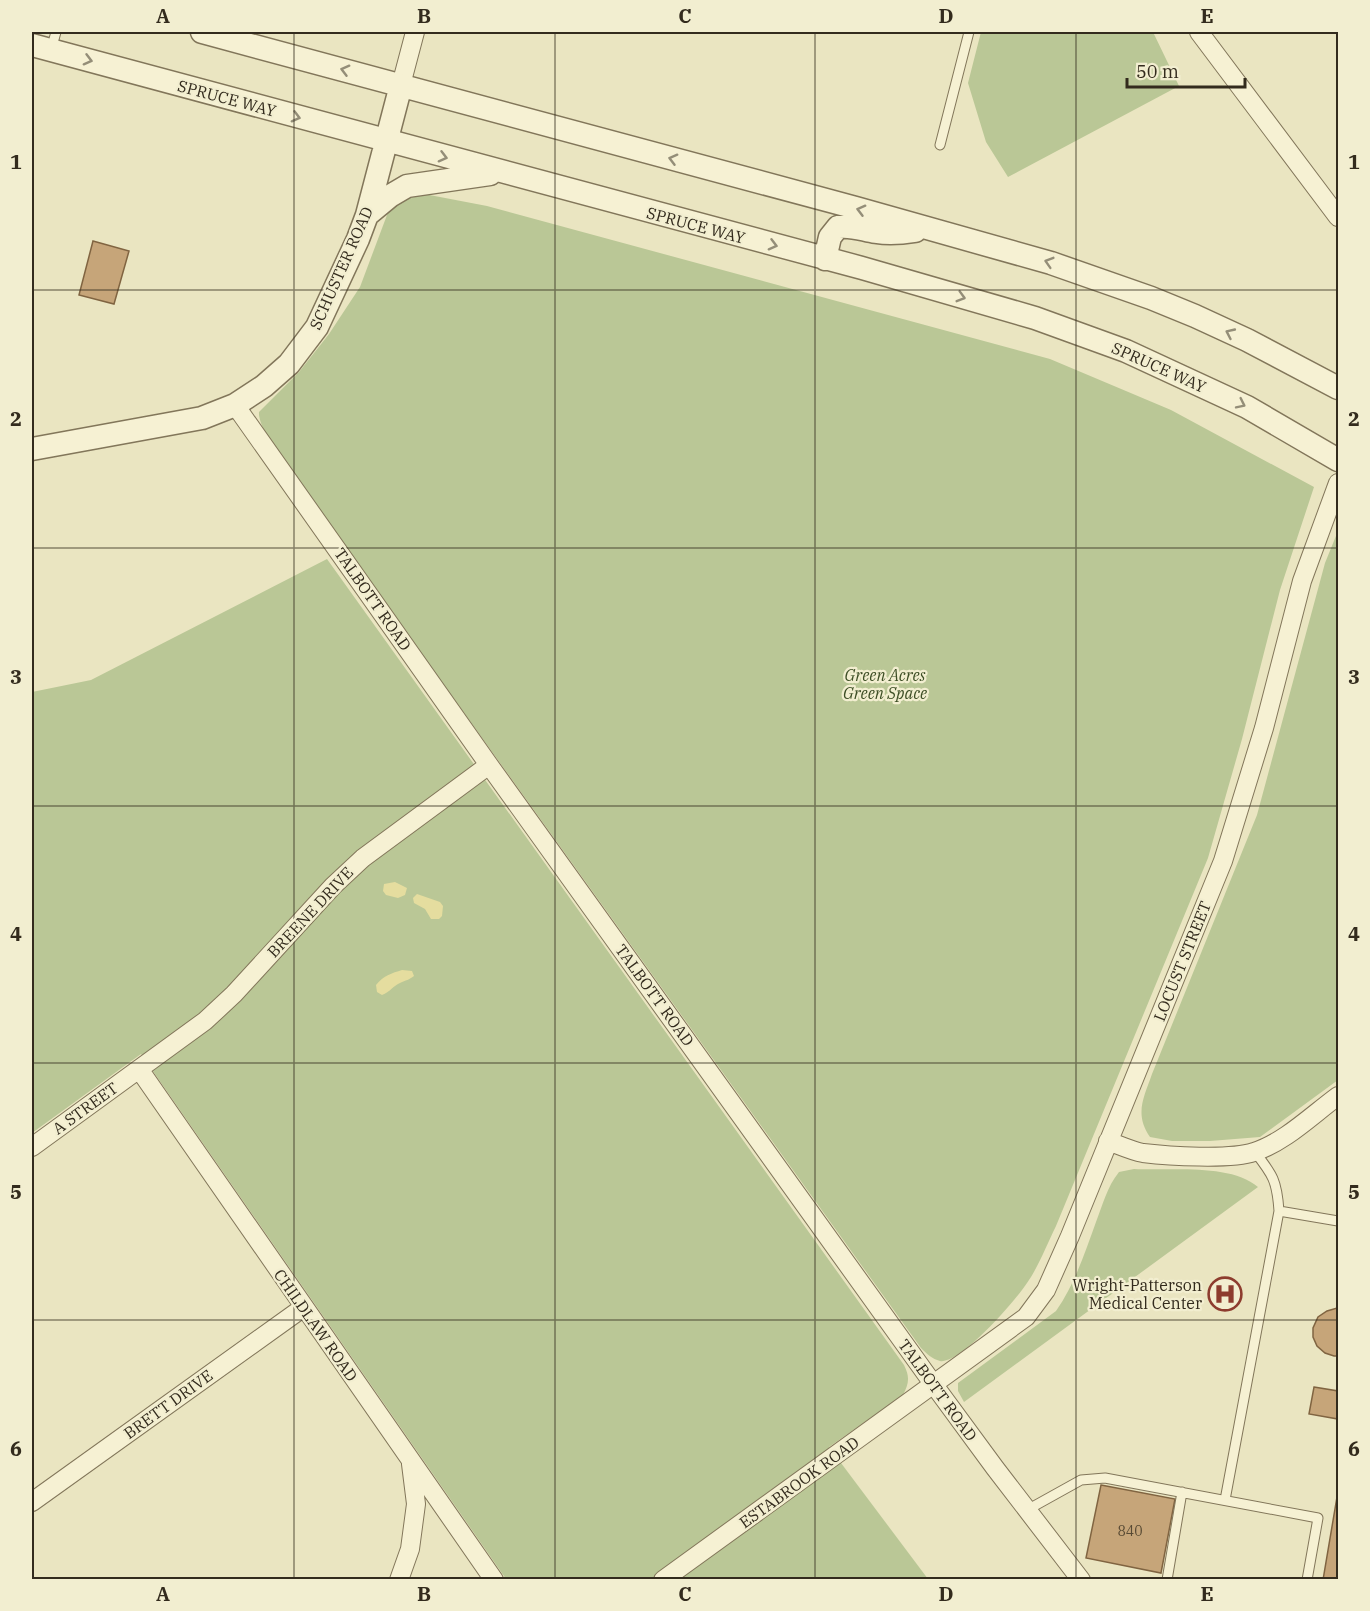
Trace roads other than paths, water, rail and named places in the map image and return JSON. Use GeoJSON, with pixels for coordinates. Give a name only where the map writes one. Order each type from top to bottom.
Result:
{"type":"FeatureCollection","features":[{"type":"Feature","properties":{"kind":"street"},"geometry":{"type":"LineString","coordinates":[[202,32],[1051,263],[1151,298],[1247,340],[1338,388]]}},
{"type":"Feature","properties":{"kind":"street"},"geometry":{"type":"LineString","coordinates":[[401,85],[416,32]]}},
{"type":"Feature","properties":{"kind":"street"},"geometry":{"type":"LineString","coordinates":[[1198,32],[1338,217]]}},
{"type":"Feature","properties":{"kind":"street","name":"SPRUCE WAY"},"geometry":{"type":"LineString","coordinates":[[46,42],[387,141],[1035,318],[1126,351],[1247,407],[1338,460]]}},
{"type":"Feature","properties":{"kind":"street","name":"SCHUSTER ROAD"},"geometry":{"type":"LineString","coordinates":[[32,449],[202,418],[235,405],[289,364],[317,327],[367,215],[401,85]]}},
{"type":"Feature","properties":{"kind":"street"},"geometry":{"type":"LineString","coordinates":[[367,215],[390,196],[407,186],[500,172]]}},
{"type":"Feature","properties":{"kind":"street"},"geometry":{"type":"LineString","coordinates":[[825,259],[830,237],[838,227],[849,225],[876,232],[898,234],[931,229]]}},
{"type":"Feature","properties":{"kind":"street","name":"TALBOTT ROAD"},"geometry":{"type":"LineString","coordinates":[[235,405],[489,765],[934,1385],[1082,1580]]}},
{"type":"Feature","properties":{"kind":"street","name":"LOCUST STREET"},"geometry":{"type":"LineString","coordinates":[[934,1385],[1026,1317],[1046,1290],[1223,861],[1264,728],[1302,581],[1338,483]]}},
{"type":"Feature","properties":{"kind":"street","name":"BREENE DRIVE"},"geometry":{"type":"LineString","coordinates":[[139,1069],[205,1021],[234,994],[333,886],[363,858],[489,765]]}},
{"type":"Feature","properties":{"kind":"street","name":"A STREET"},"geometry":{"type":"LineString","coordinates":[[32,1147],[139,1069]]}},
{"type":"Feature","properties":{"kind":"street","name":"CHILDLAW ROAD"},"geometry":{"type":"LineString","coordinates":[[139,1069],[494,1580]]}},
{"type":"Feature","properties":{"kind":"street"},"geometry":{"type":"LineString","coordinates":[[1108,1141],[1142,1153],[1242,1155],[1255,1152],[1278,1141],[1338,1096]]}},
{"type":"Feature","properties":{"kind":"street","name":"BRETT DRIVE"},"geometry":{"type":"LineString","coordinates":[[32,1502],[304,1307]]}},
{"type":"Feature","properties":{"kind":"street","name":"ESTABROOK ROAD"},"geometry":{"type":"LineString","coordinates":[[663,1580],[934,1385]]}},
{"type":"Feature","properties":{"kind":"street"},"geometry":{"type":"LineString","coordinates":[[399,1580],[410,1549],[416,1504],[411,1461]]}},
{"type":"Feature","properties":{"kind":"lane"},"geometry":{"type":"LineString","coordinates":[[940,145],[969,32]]}},
{"type":"Feature","properties":{"kind":"lane"},"geometry":{"type":"LineString","coordinates":[[1225,1500],[1279,1211],[1278,1187],[1255,1152]]}},
{"type":"Feature","properties":{"kind":"lane"},"geometry":{"type":"LineString","coordinates":[[1279,1211],[1338,1221]]}},
{"type":"Feature","properties":{"kind":"lane"},"geometry":{"type":"LineString","coordinates":[[1027,1509],[1081,1480],[1105,1478],[1318,1518],[1307,1580]]}},
{"type":"Feature","properties":{"kind":"lane"},"geometry":{"type":"LineString","coordinates":[[1167,1580],[1182,1492]]}},
{"type":"Feature","properties":{"kind":"place","name":"Wright-Patterson Medical Center"},"geometry":{"type":"Point","coordinates":[1225,1294]}},
{"type":"Feature","properties":{"kind":"park label","name":"Green Acres Green Space"},"geometry":{"type":"Point","coordinates":[885,684]}}]}
